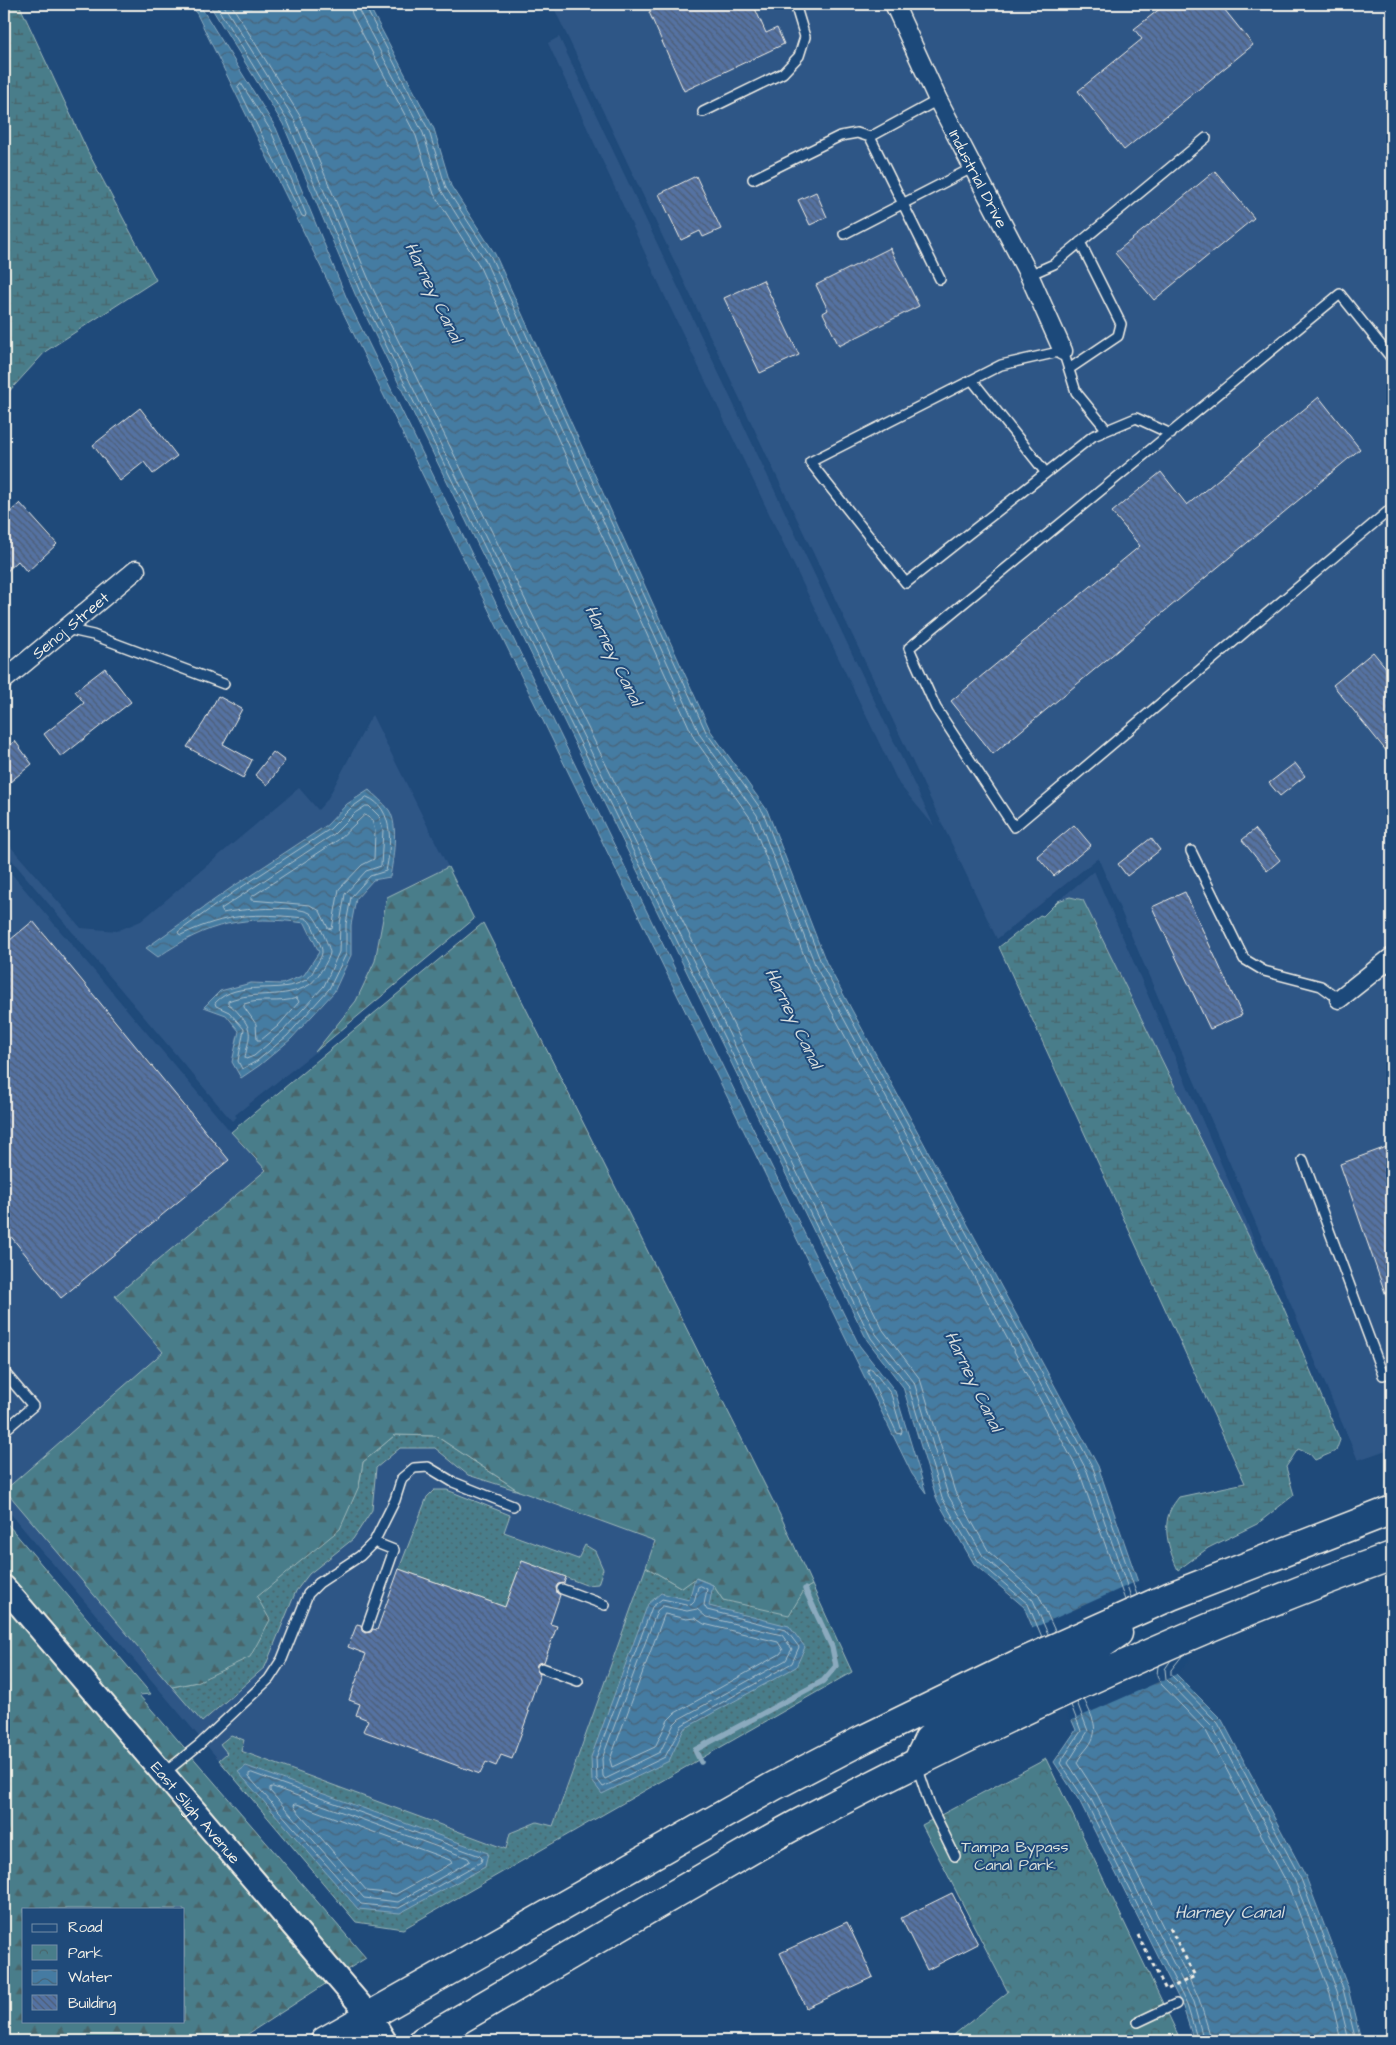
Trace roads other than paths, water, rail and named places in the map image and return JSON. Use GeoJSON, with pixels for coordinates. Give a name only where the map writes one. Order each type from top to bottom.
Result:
{"type":"FeatureCollection","features":[{"type":"Feature","properties":{"kind":"main road"},"geometry":{"type":"LineString","coordinates":[[423,2041],[798,1824],[917,1763],[1024,1686],[1171,1596],[1392,1510]]}},
{"type":"Feature","properties":{"kind":"main road"},"geometry":{"type":"LineString","coordinates":[[325,2041],[774,1786],[864,1739],[1024,1686],[1188,1636],[1392,1556]]}},
{"type":"Feature","properties":{"kind":"street","name":"Industrial Drive"},"geometry":{"type":"LineString","coordinates":[[897,5],[938,100],[1029,275],[1064,351]]}},
{"type":"Feature","properties":{"kind":"street","name":"Senoj Street"},"geometry":{"type":"LineString","coordinates":[[4,680],[136,570]]}},
{"type":"Feature","properties":{"kind":"street"},"geometry":{"type":"LineString","coordinates":[[1339,999],[1392,957]]}},
{"type":"Feature","properties":{"kind":"street","name":"East Sligh Avenue"},"geometry":{"type":"LineString","coordinates":[[4,1587],[369,2015],[385,2041]]}},
{"type":"Feature","properties":{"kind":"lane"},"geometry":{"type":"LineString","coordinates":[[702,112],[784,73],[799,56],[805,37],[795,4]]}},
{"type":"Feature","properties":{"kind":"lane"},"geometry":{"type":"LineString","coordinates":[[753,179],[840,136],[857,133],[870,137],[938,100]]}},
{"type":"Feature","properties":{"kind":"lane"},"geometry":{"type":"LineString","coordinates":[[870,137],[940,279]]}},
{"type":"Feature","properties":{"kind":"lane"},"geometry":{"type":"LineString","coordinates":[[1029,275],[1054,264],[1206,138]]}},
{"type":"Feature","properties":{"kind":"lane"},"geometry":{"type":"LineString","coordinates":[[844,234],[974,167]]}},
{"type":"Feature","properties":{"kind":"lane"},"geometry":{"type":"LineString","coordinates":[[1069,369],[1118,336],[1121,324],[1080,242]]}},
{"type":"Feature","properties":{"kind":"lane"},"geometry":{"type":"LineString","coordinates":[[1392,359],[1340,294],[909,648],[936,708],[1014,827],[1392,508]]}},
{"type":"Feature","properties":{"kind":"lane"},"geometry":{"type":"LineString","coordinates":[[1107,430],[1076,392],[1064,351],[1001,365],[810,462],[906,583],[1093,436],[1136,418],[1171,434]]}},
{"type":"Feature","properties":{"kind":"lane"},"geometry":{"type":"LineString","coordinates":[[972,380],[1046,473]]}},
{"type":"Feature","properties":{"kind":"lane"},"geometry":{"type":"LineString","coordinates":[[66,628],[93,635],[224,684]]}},
{"type":"Feature","properties":{"kind":"lane"},"geometry":{"type":"LineString","coordinates":[[1190,851],[1244,958],[1264,971],[1321,986],[1339,999]]}},
{"type":"Feature","properties":{"kind":"lane"},"geometry":{"type":"LineString","coordinates":[[1303,1160],[1383,1376],[1392,1372]]}},
{"type":"Feature","properties":{"kind":"lane"},"geometry":{"type":"LineString","coordinates":[[4,1372],[33,1406],[4,1431]]}},
{"type":"Feature","properties":{"kind":"lane"},"geometry":{"type":"LineString","coordinates":[[163,1774],[205,1740],[269,1679],[282,1659],[308,1594],[319,1583],[360,1556],[374,1542],[395,1500],[402,1478],[414,1468],[428,1467],[453,1482],[514,1506]]}},
{"type":"Feature","properties":{"kind":"lane"},"geometry":{"type":"LineString","coordinates":[[367,1627],[394,1550],[374,1542]]}},
{"type":"Feature","properties":{"kind":"lane"},"geometry":{"type":"LineString","coordinates":[[562,1589],[605,1605]]}},
{"type":"Feature","properties":{"kind":"lane"},"geometry":{"type":"LineString","coordinates":[[542,1668],[578,1680]]}},
{"type":"Feature","properties":{"kind":"lane"},"geometry":{"type":"LineString","coordinates":[[917,1763],[930,1805],[955,1856]]}},
{"type":"Feature","properties":{"kind":"lane"},"geometry":{"type":"LineString","coordinates":[[1138,2022],[1176,2004]]}},
{"type":"Feature","properties":{"kind":"water"},"geometry":{"type":"Polygon","coordinates":[[[192,4],[199,4],[276,128],[347,299],[859,1345],[895,1391],[926,1493],[912,1474],[192,4]]]}},
{"type":"Feature","properties":{"kind":"water","name":"Harney Canal"},"geometry":{"type":"Polygon","coordinates":[[[209,4],[368,4],[434,129],[451,186],[495,254],[710,730],[767,810],[826,962],[1098,1466],[1151,1620],[1175,1673],[1222,1720],[1306,1877],[1348,1988],[1361,2041],[1194,2041],[1183,2007],[1080,1802],[1054,1762],[1076,1730],[1024,1607],[974,1564],[937,1500],[903,1387],[867,1340],[355,294],[283,124],[209,4]]]}},
{"type":"Feature","properties":{"kind":"water"},"geometry":{"type":"Polygon","coordinates":[[[369,790],[387,807],[394,824],[393,861],[390,877],[373,880],[356,899],[351,925],[351,955],[334,992],[291,1039],[241,1078],[232,1062],[239,1031],[226,1015],[204,1007],[220,991],[251,983],[282,984],[304,975],[319,952],[305,923],[263,920],[245,921],[211,929],[194,936],[158,957],[146,948],[231,888],[327,825],[347,804],[369,790]]]}},
{"type":"Feature","properties":{"kind":"water"},"geometry":{"type":"Polygon","coordinates":[[[695,1578],[713,1585],[709,1606],[789,1626],[805,1647],[796,1667],[684,1729],[669,1761],[602,1794],[592,1781],[591,1757],[648,1604],[661,1593],[689,1600],[695,1578]]]}},
{"type":"Feature","properties":{"kind":"water"},"geometry":{"type":"Polygon","coordinates":[[[246,1766],[488,1853],[485,1867],[400,1913],[358,1909],[238,1772],[246,1766]]]}},
{"type":"Feature","properties":{"kind":"waterway"},"geometry":{"type":"LineString","coordinates":[[701,1762],[695,1750],[823,1681],[836,1666],[832,1647],[805,1589]]}},
{"type":"Feature","properties":{"kind":"park label","name":"Tampa Bypass Canal Park"},"geometry":{"type":"Point","coordinates":[1015,1855]}}]}
